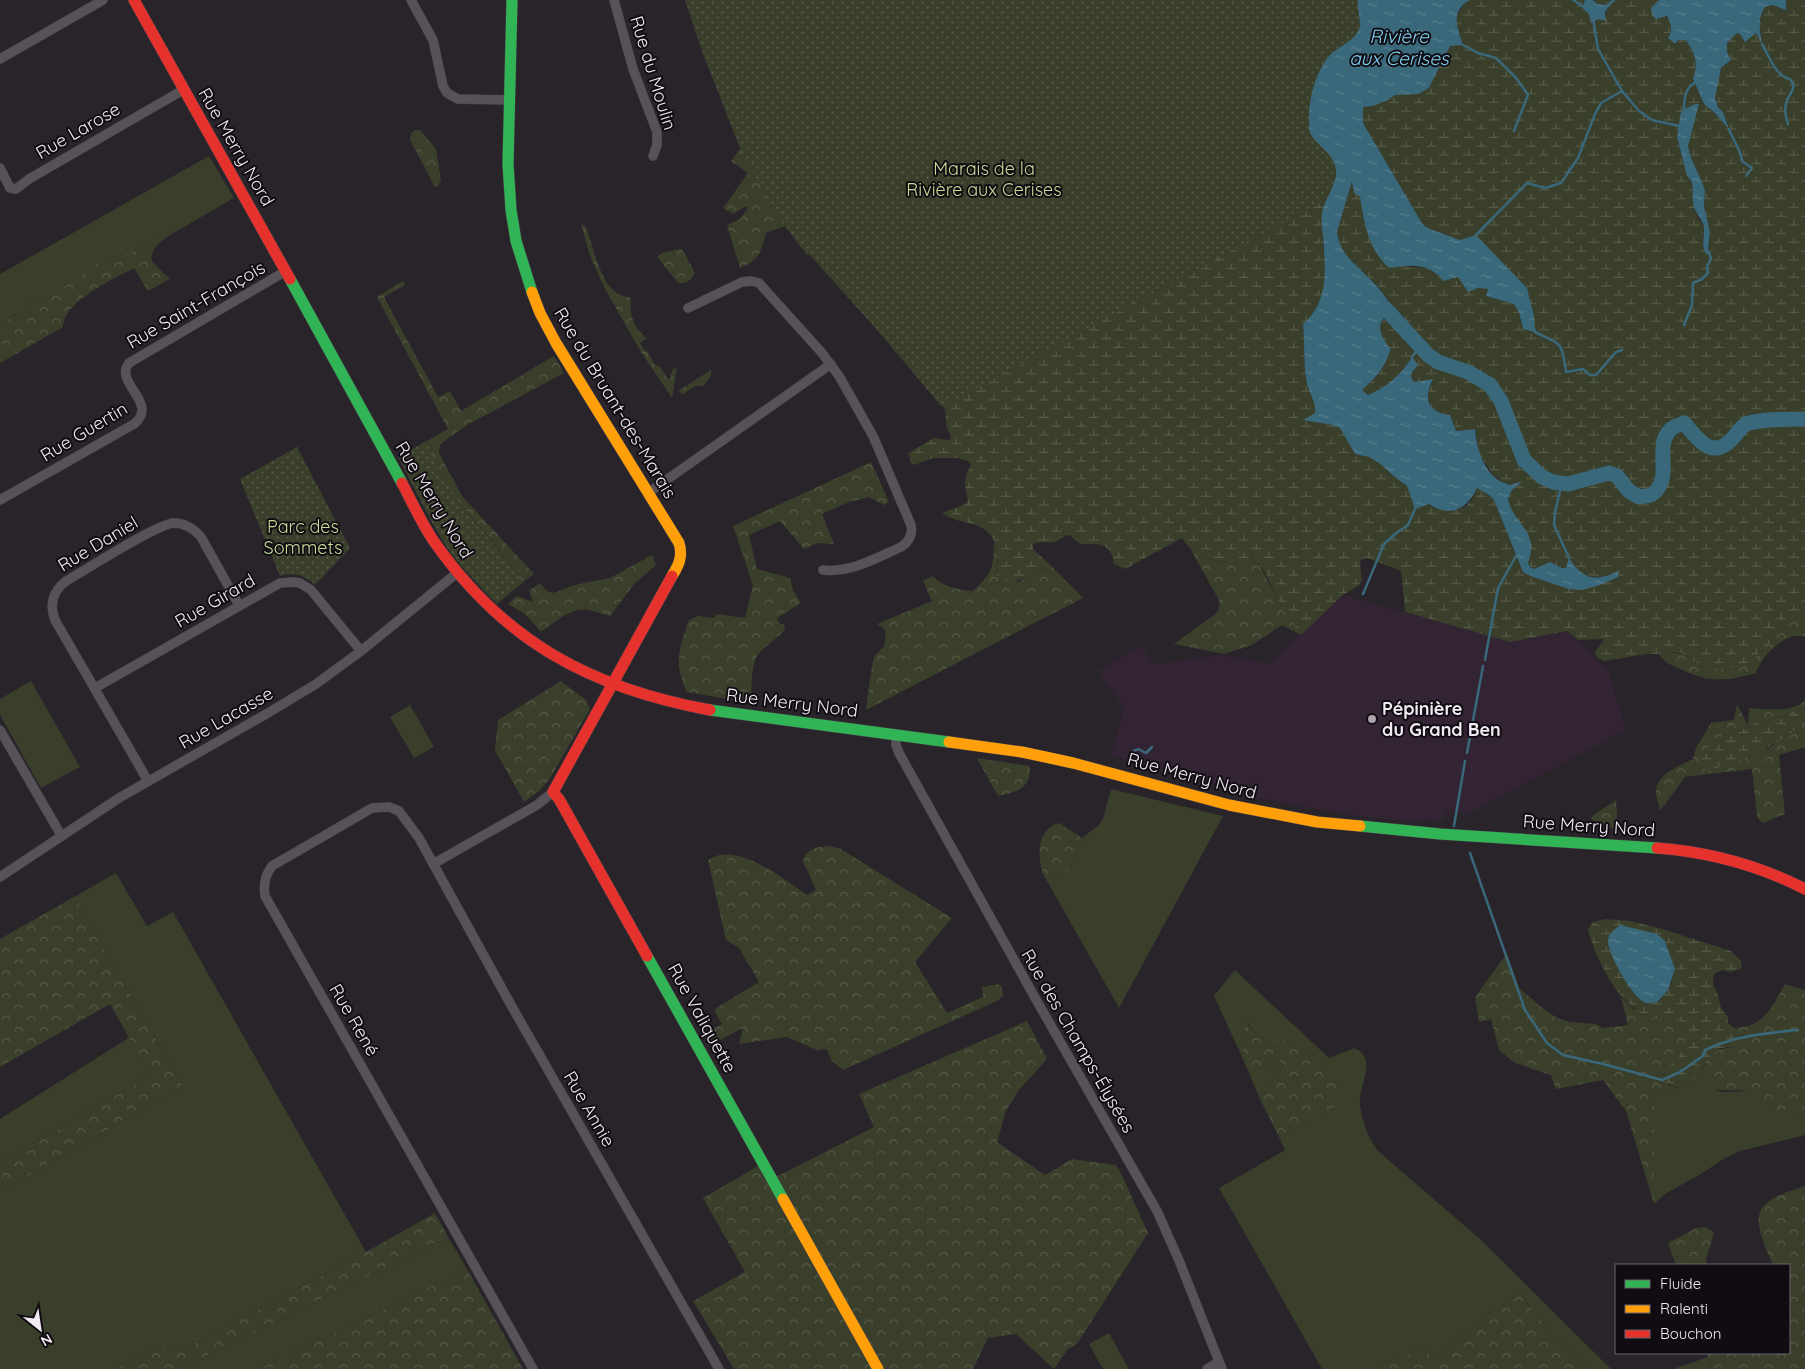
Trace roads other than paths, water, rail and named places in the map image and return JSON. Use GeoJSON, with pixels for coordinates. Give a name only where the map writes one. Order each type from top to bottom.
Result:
{"type":"FeatureCollection","features":[{"type":"Feature","properties":{"kind":"main road","name":"Rue Merry Nord"},"geometry":{"type":"LineString","coordinates":[[134,0],[286,271],[417,512],[440,550],[458,573],[494,612],[535,645],[572,668],[613,686],[656,699],[700,709],[984,746],[1048,757],[1230,805],[1317,822],[1424,833],[1623,845],[1700,853],[1754,867],[1805,889]]}},
{"type":"Feature","properties":{"kind":"main road","name":"Rue du Bruant-des-Marais"},"geometry":{"type":"LineString","coordinates":[[512,0],[508,174],[511,210],[519,253],[531,291],[545,324],[680,545],[682,556],[613,686]]}},
{"type":"Feature","properties":{"kind":"main road"},"geometry":{"type":"LineString","coordinates":[[553,792],[613,686]]}},
{"type":"Feature","properties":{"kind":"main road","name":"Rue Valiquette"},"geometry":{"type":"LineString","coordinates":[[553,792],[559,799],[878,1369]]}},
{"type":"Feature","properties":{"kind":"street"},"geometry":{"type":"LineString","coordinates":[[0,59],[103,0]]}},
{"type":"Feature","properties":{"kind":"street"},"geometry":{"type":"LineString","coordinates":[[411,0],[431,36],[443,86],[447,93],[458,99],[509,100]]}},
{"type":"Feature","properties":{"kind":"street","name":"Rue du Moulin"},"geometry":{"type":"LineString","coordinates":[[614,0],[633,69],[657,132],[657,145],[653,156]]}},
{"type":"Feature","properties":{"kind":"street","name":"Rue Larose"},"geometry":{"type":"LineString","coordinates":[[0,168],[10,188],[16,188],[183,90]]}},
{"type":"Feature","properties":{"kind":"street","name":"Rue Saint-François"},"geometry":{"type":"LineString","coordinates":[[125,370],[132,360],[286,271]]}},
{"type":"Feature","properties":{"kind":"street"},"geometry":{"type":"LineString","coordinates":[[688,308],[742,282],[755,281],[762,286],[831,364],[870,430],[910,521],[912,532],[907,542],[901,547],[856,567],[842,571],[823,570]]}},
{"type":"Feature","properties":{"kind":"street"},"geometry":{"type":"LineString","coordinates":[[648,494],[831,364]]}},
{"type":"Feature","properties":{"kind":"street","name":"Rue Guertin"},"geometry":{"type":"LineString","coordinates":[[0,500],[138,421],[142,415],[142,408],[125,370]]}},
{"type":"Feature","properties":{"kind":"street","name":"Rue Daniel"},"geometry":{"type":"LineString","coordinates":[[148,781],[55,620],[52,608],[57,590],[66,582],[155,529],[167,524],[180,524],[186,525],[196,532],[240,605]]}},
{"type":"Feature","properties":{"kind":"street","name":"Rue Lacasse"},"geometry":{"type":"LineString","coordinates":[[0,877],[105,806],[303,692],[361,651],[458,573]]}},
{"type":"Feature","properties":{"kind":"street","name":"Rue Girard"},"geometry":{"type":"LineString","coordinates":[[95,688],[280,583],[300,583],[311,590],[361,651]]}},
{"type":"Feature","properties":{"kind":"street"},"geometry":{"type":"LineString","coordinates":[[0,730],[61,836]]}},
{"type":"Feature","properties":{"kind":"street","name":"Rue des Champs-Élysées"},"geometry":{"type":"LineString","coordinates":[[896,734],[896,745],[899,753],[1038,1003],[1157,1211],[1221,1366]]}},
{"type":"Feature","properties":{"kind":"street"},"geometry":{"type":"LineString","coordinates":[[433,864],[537,804],[553,792]]}},
{"type":"Feature","properties":{"kind":"street","name":"Rue René"},"geometry":{"type":"LineString","coordinates":[[433,864],[419,838],[402,814],[388,807],[378,806],[277,862],[268,871],[264,883],[265,896],[532,1369]]}},
{"type":"Feature","properties":{"kind":"street","name":"Rue Annie"},"geometry":{"type":"LineString","coordinates":[[433,864],[511,1005],[719,1369]]}},
{"type":"Feature","properties":{"kind":"street"},"geometry":{"type":"LineString","coordinates":[[1207,1369],[1221,1366]]}},
{"type":"Feature","properties":{"kind":"water","name":"Rivière aux Cerises"},"geometry":{"type":"Polygon","coordinates":[[[1358,0],[1470,0],[1464,4],[1457,14],[1457,26],[1463,45],[1450,46],[1429,88],[1418,94],[1395,95],[1373,106],[1363,107],[1363,123],[1423,225],[1460,240],[1476,235],[1527,288],[1534,316],[1535,332],[1523,329],[1519,312],[1514,304],[1486,296],[1488,289],[1478,288],[1468,292],[1458,277],[1443,281],[1432,271],[1419,266],[1389,268],[1371,244],[1360,197],[1354,193],[1352,181],[1337,232],[1341,247],[1387,298],[1398,321],[1386,316],[1382,320],[1381,333],[1391,349],[1380,372],[1362,390],[1368,395],[1381,388],[1398,375],[1412,357],[1418,365],[1412,372],[1411,377],[1414,382],[1433,379],[1428,392],[1429,403],[1436,411],[1450,415],[1456,431],[1475,429],[1480,454],[1494,477],[1510,485],[1522,481],[1512,490],[1508,499],[1515,516],[1529,535],[1531,552],[1528,563],[1530,567],[1534,569],[1550,562],[1566,568],[1569,558],[1579,571],[1590,577],[1603,577],[1618,571],[1618,577],[1600,585],[1582,590],[1569,589],[1530,576],[1523,572],[1494,500],[1489,495],[1477,488],[1468,502],[1457,509],[1451,511],[1444,510],[1429,504],[1415,509],[1407,486],[1379,463],[1369,457],[1355,454],[1340,428],[1303,420],[1315,413],[1315,410],[1306,377],[1303,324],[1312,315],[1322,294],[1325,272],[1322,213],[1336,175],[1335,164],[1332,158],[1310,133],[1310,102],[1317,76],[1325,61],[1359,30],[1358,0]]]}},
{"type":"Feature","properties":{"kind":"water"},"geometry":{"type":"Polygon","coordinates":[[[1585,0],[1593,0],[1597,4],[1610,5],[1605,12],[1606,21],[1599,19],[1591,23],[1589,14],[1582,8],[1585,0]]]}},
{"type":"Feature","properties":{"kind":"water"},"geometry":{"type":"Polygon","coordinates":[[[1659,0],[1786,0],[1786,10],[1772,5],[1765,7],[1762,12],[1760,25],[1762,44],[1756,33],[1745,42],[1740,34],[1737,33],[1727,43],[1727,52],[1731,60],[1721,68],[1715,98],[1718,107],[1723,112],[1729,129],[1704,104],[1693,79],[1695,59],[1686,40],[1678,40],[1675,44],[1668,38],[1671,27],[1667,16],[1656,19],[1652,15],[1651,8],[1659,0]]]}},
{"type":"Feature","properties":{"kind":"water"},"geometry":{"type":"Polygon","coordinates":[[[1699,104],[1688,146],[1705,191],[1704,206],[1710,232],[1709,252],[1707,255],[1703,245],[1703,225],[1694,206],[1692,185],[1687,176],[1677,137],[1681,111],[1699,104]]]}},
{"type":"Feature","properties":{"kind":"water"},"geometry":{"type":"Polygon","coordinates":[[[1620,925],[1657,934],[1665,941],[1675,969],[1668,990],[1657,1002],[1647,1003],[1641,1000],[1628,985],[1616,965],[1608,940],[1611,933],[1620,925]]]}},
{"type":"Feature","properties":{"kind":"waterway"},"geometry":{"type":"LineString","coordinates":[[1573,0],[1584,7]]}},
{"type":"Feature","properties":{"kind":"waterway"},"geometry":{"type":"LineString","coordinates":[[1608,5],[1614,0]]}},
{"type":"Feature","properties":{"kind":"waterway"},"geometry":{"type":"LineString","coordinates":[[1476,235],[1527,183],[1545,188],[1561,183],[1578,158],[1601,103],[1622,91],[1598,49],[1593,19]]}},
{"type":"Feature","properties":{"kind":"waterway"},"geometry":{"type":"LineString","coordinates":[[1762,44],[1777,70],[1790,79],[1793,86],[1785,107],[1788,124]]}},
{"type":"Feature","properties":{"kind":"waterway"},"geometry":{"type":"LineString","coordinates":[[1463,45],[1478,53],[1496,58],[1517,79],[1528,95],[1514,131]]}},
{"type":"Feature","properties":{"kind":"waterway"},"geometry":{"type":"LineString","coordinates":[[1684,110],[1686,95],[1694,83]]}},
{"type":"Feature","properties":{"kind":"waterway"},"geometry":{"type":"LineString","coordinates":[[1622,91],[1639,111],[1652,120],[1679,126]]}},
{"type":"Feature","properties":{"kind":"waterway"},"geometry":{"type":"LineString","coordinates":[[1729,129],[1742,161],[1752,168],[1746,176]]}},
{"type":"Feature","properties":{"kind":"waterway"},"geometry":{"type":"LineString","coordinates":[[1684,325],[1692,305],[1693,283],[1702,279],[1708,273],[1707,267],[1711,259],[1709,252]]}},
{"type":"Feature","properties":{"kind":"waterway","name":"Rivière aux Cerises"},"geometry":{"type":"LineString","coordinates":[[1385,308],[1428,355],[1438,362],[1468,372],[1490,385],[1501,401],[1524,460],[1542,477],[1553,482],[1568,484],[1609,473],[1617,476],[1629,491],[1639,497],[1651,495],[1658,489],[1662,481],[1665,437],[1675,427],[1684,423],[1706,446],[1719,448],[1733,438],[1746,424],[1768,420],[1805,419]]}},
{"type":"Feature","properties":{"kind":"waterway"},"geometry":{"type":"LineString","coordinates":[[1534,329],[1535,332],[1556,342],[1562,349],[1566,372],[1583,369],[1590,375],[1596,375],[1616,352],[1622,350]]}},
{"type":"Feature","properties":{"kind":"waterway"},"geometry":{"type":"LineString","coordinates":[[1412,357],[1420,346]]}},
{"type":"Feature","properties":{"kind":"waterway"},"geometry":{"type":"LineString","coordinates":[[1559,483],[1560,491],[1554,525],[1569,558]]}},
{"type":"Feature","properties":{"kind":"waterway"},"geometry":{"type":"LineString","coordinates":[[1363,594],[1384,544],[1408,525],[1415,509]]}},
{"type":"Feature","properties":{"kind":"waterway"},"geometry":{"type":"LineString","coordinates":[[1485,660],[1498,588],[1516,556]]}},
{"type":"Feature","properties":{"kind":"waterway"},"geometry":{"type":"LineString","coordinates":[[1467,753],[1483,666]]}},
{"type":"Feature","properties":{"kind":"waterway"},"geometry":{"type":"LineString","coordinates":[[1134,754],[1134,751],[1138,749],[1146,753],[1152,747]]}},
{"type":"Feature","properties":{"kind":"waterway"},"geometry":{"type":"LineString","coordinates":[[1454,826],[1465,761]]}},
{"type":"Feature","properties":{"kind":"waterway"},"geometry":{"type":"LineString","coordinates":[[1470,853],[1525,1010],[1547,1043],[1563,1055],[1662,1080],[1680,1072],[1703,1056],[1705,1050],[1716,1045],[1751,1036],[1798,1030]]}},
{"type":"Feature","properties":{"kind":"place","name":"Pépinière du Grand Ben"},"geometry":{"type":"Point","coordinates":[1372,719]}},
{"type":"Feature","properties":{"kind":"park label","name":"Marais de la Rivière aux Cerises"},"geometry":{"type":"Point","coordinates":[984,179]}},
{"type":"Feature","properties":{"kind":"park label","name":"Parc des Sommets"},"geometry":{"type":"Point","coordinates":[303,537]}}]}
